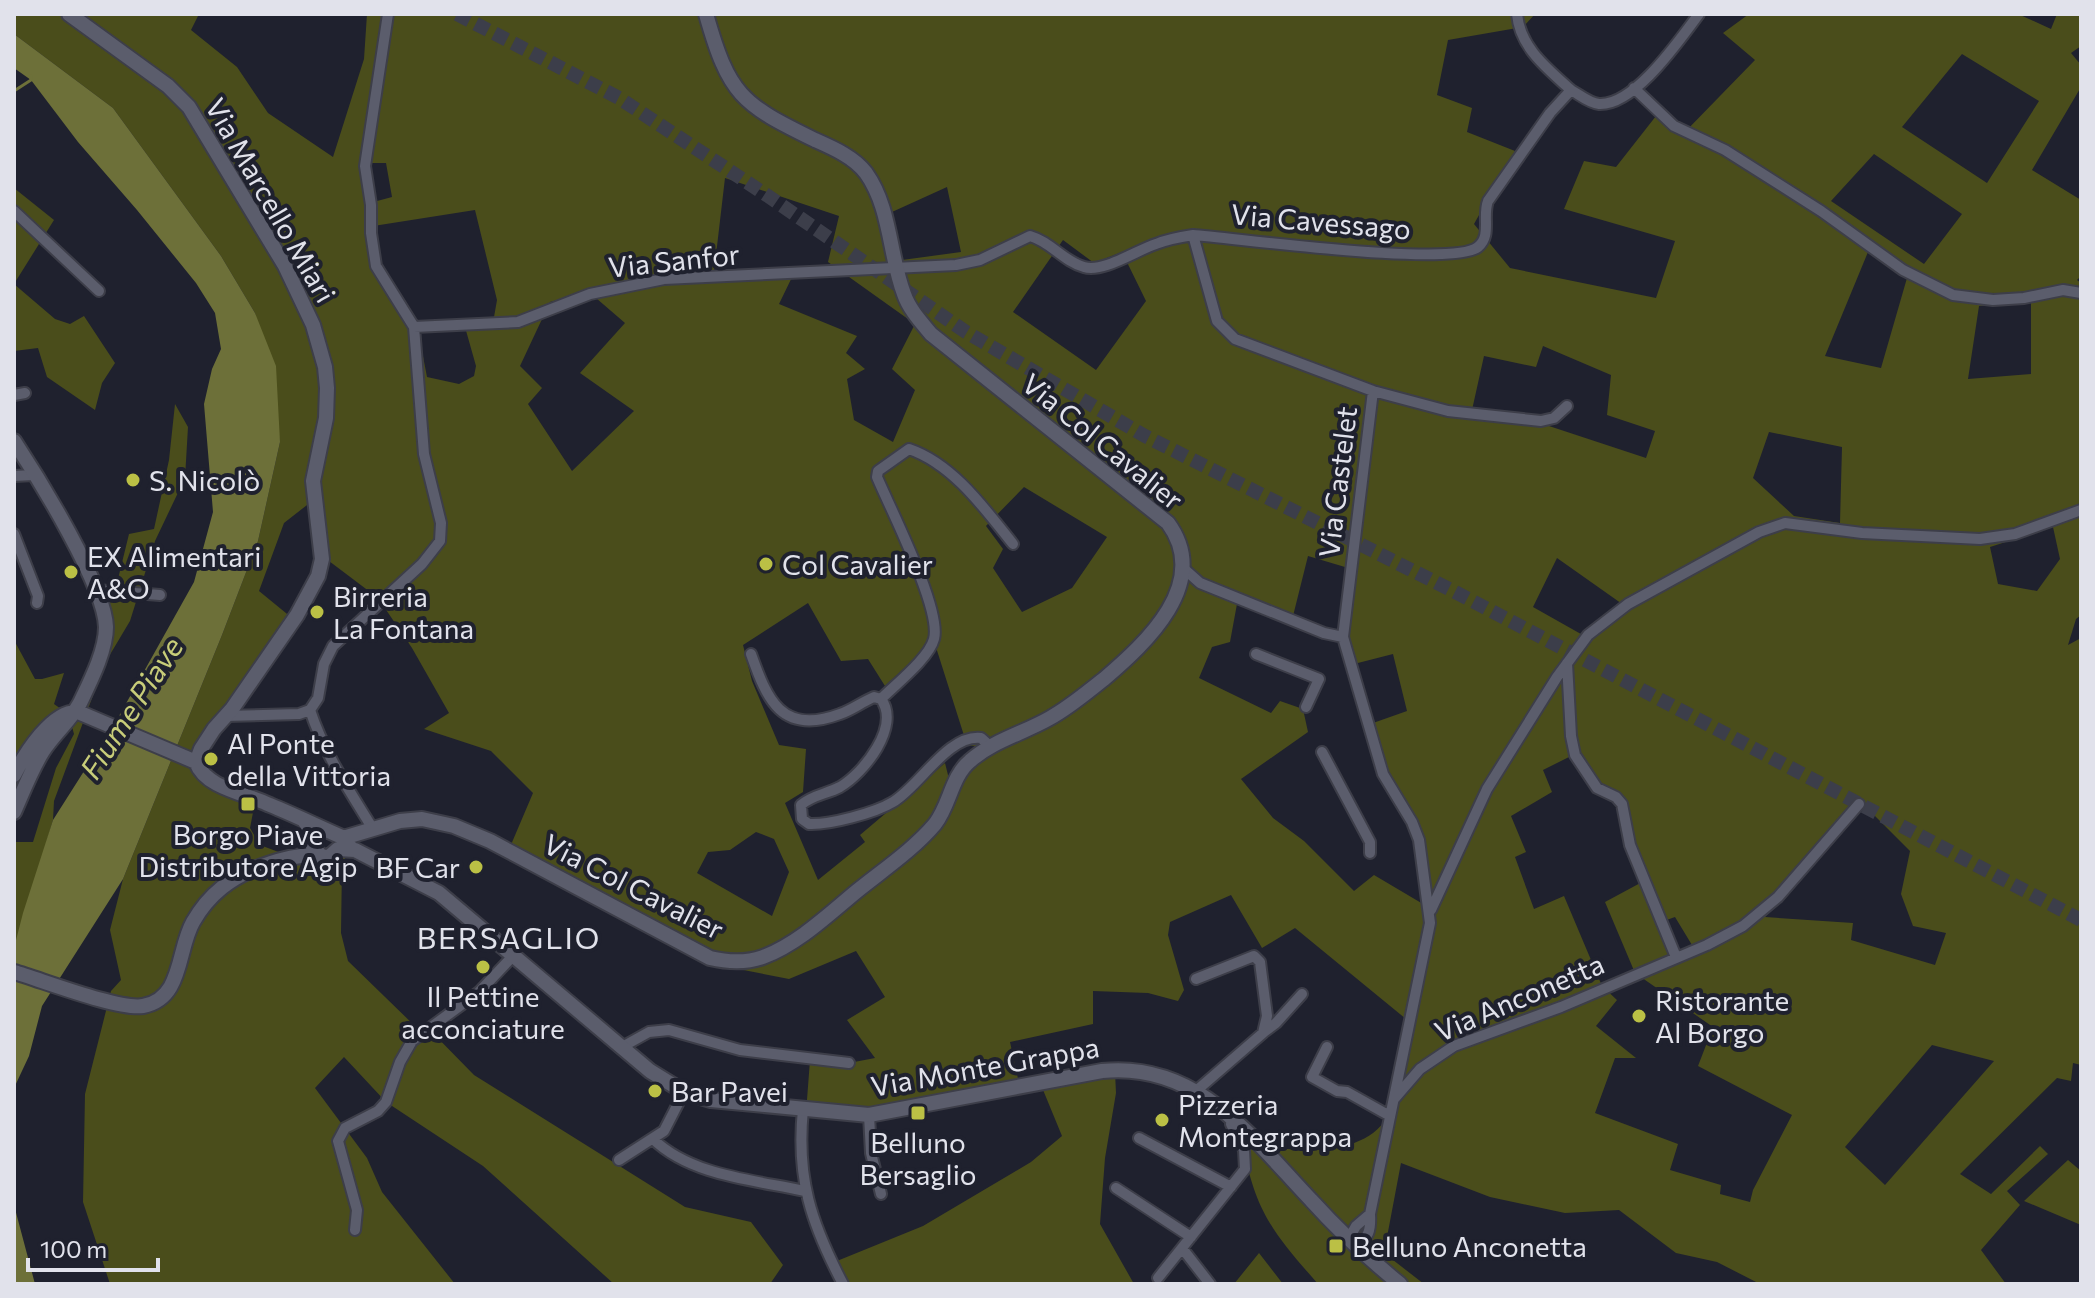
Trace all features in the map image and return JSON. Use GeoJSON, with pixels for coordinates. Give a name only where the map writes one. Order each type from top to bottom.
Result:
{"type":"FeatureCollection","features":[{"type":"Feature","properties":{"kind":"street","name":"Via Marcello Miari"},"geometry":{"type":"LineString","coordinates":[[69,14],[140,64],[189,107],[285,266],[321,348],[327,388],[326,418],[313,481],[322,559],[318,576],[297,615],[201,749],[196,762]]}},
{"type":"Feature","properties":{"kind":"street"},"geometry":{"type":"LineString","coordinates":[[225,716],[299,714],[310,710],[318,698],[324,664],[333,646],[422,564],[440,541],[441,523],[424,454],[414,327],[376,266],[365,166],[388,14]]}},
{"type":"Feature","properties":{"kind":"street","name":"Via Col Cavalier"},"geometry":{"type":"LineString","coordinates":[[14,972],[129,1007],[150,1005],[169,991],[188,932],[201,910],[222,886],[243,873],[370,830],[400,821],[422,819],[468,831],[710,958],[753,960],[795,939],[926,833],[940,816],[962,768],[972,759],[1069,707],[1124,662],[1167,615],[1179,586],[1182,567],[1176,537],[1162,518],[931,334],[904,296],[880,202],[862,168],[840,152],[769,118],[748,102],[723,66],[706,14]]}},
{"type":"Feature","properties":{"kind":"street"},"geometry":{"type":"LineString","coordinates":[[1517,14],[1527,46],[1571,90],[1596,104],[1605,104],[1634,88],[1678,45],[1699,14]]}},
{"type":"Feature","properties":{"kind":"street"},"geometry":{"type":"LineString","coordinates":[[1634,88],[1674,126],[1725,150],[1821,211],[1903,270],[1953,295],[1993,300],[2024,298],[2063,290],[2081,293]]}},
{"type":"Feature","properties":{"kind":"street","name":"Via Cavessago"},"geometry":{"type":"LineString","coordinates":[[896,267],[967,263],[992,255],[1030,236],[1041,239],[1069,262],[1089,269],[1103,267],[1164,241],[1193,235],[1418,254],[1474,250],[1485,236],[1488,201],[1550,113],[1571,90]]}},
{"type":"Feature","properties":{"kind":"street"},"geometry":{"type":"LineString","coordinates":[[14,211],[99,291]]}},
{"type":"Feature","properties":{"kind":"street"},"geometry":{"type":"LineString","coordinates":[[1193,235],[1217,321],[1235,339],[1373,391]]}},
{"type":"Feature","properties":{"kind":"street","name":"Via Sanfor"},"geometry":{"type":"LineString","coordinates":[[414,327],[518,322],[590,294],[664,279],[896,267]]}},
{"type":"Feature","properties":{"kind":"street","name":"Via Castelet"},"geometry":{"type":"LineString","coordinates":[[1430,912],[1416,831],[1383,774],[1343,637],[1373,391],[1448,411],[1541,421],[1554,418],[1567,406]]}},
{"type":"Feature","properties":{"kind":"street"},"geometry":{"type":"LineString","coordinates":[[14,441],[62,523],[96,590],[104,613],[105,634],[76,712],[41,754],[14,812]]}},
{"type":"Feature","properties":{"kind":"street"},"geometry":{"type":"LineString","coordinates":[[751,654],[771,702],[789,715],[814,719],[842,714],[870,698],[881,699],[928,651],[935,633],[928,598],[877,477],[878,471],[909,449],[919,452],[954,477],[1013,544]]}},
{"type":"Feature","properties":{"kind":"street"},"geometry":{"type":"LineString","coordinates":[[14,476],[34,475]]}},
{"type":"Feature","properties":{"kind":"street"},"geometry":{"type":"LineString","coordinates":[[1430,912],[1487,789],[1567,663],[1597,626],[1628,604],[1759,532],[1785,523],[1862,533],[1980,539],[2015,534],[2081,510]]}},
{"type":"Feature","properties":{"kind":"street"},"geometry":{"type":"LineString","coordinates":[[14,534],[38,596],[37,603]]}},
{"type":"Feature","properties":{"kind":"street"},"geometry":{"type":"LineString","coordinates":[[1182,567],[1200,583],[1324,633],[1343,637]]}},
{"type":"Feature","properties":{"kind":"street"},"geometry":{"type":"LineString","coordinates":[[96,590],[160,595]]}},
{"type":"Feature","properties":{"kind":"street"},"geometry":{"type":"LineString","coordinates":[[1256,654],[1319,679],[1306,707]]}},
{"type":"Feature","properties":{"kind":"street"},"geometry":{"type":"LineString","coordinates":[[1567,663],[1575,755],[1597,788],[1616,797],[1622,804],[1630,845],[1676,957]]}},
{"type":"Feature","properties":{"kind":"street","name":"Via Col Cavalier"},"geometry":{"type":"LineString","coordinates":[[881,699],[887,707],[887,723],[876,748],[846,783],[803,802],[800,815],[804,823],[819,824],[894,802],[963,740],[981,738],[991,747]]}},
{"type":"Feature","properties":{"kind":"street"},"geometry":{"type":"LineString","coordinates":[[310,710],[318,733],[370,830]]}},
{"type":"Feature","properties":{"kind":"street"},"geometry":{"type":"LineString","coordinates":[[14,775],[21,761],[53,722],[62,715],[76,712]]}},
{"type":"Feature","properties":{"kind":"street","name":"Via Monte Grappa"},"geometry":{"type":"LineString","coordinates":[[76,712],[196,762],[199,770],[218,784],[305,822],[332,845],[439,893],[650,1071],[684,1092],[711,1100],[869,1115],[1110,1070],[1160,1075],[1196,1091],[1233,1119],[1352,1243],[1400,1284]]}},
{"type":"Feature","properties":{"kind":"street"},"geometry":{"type":"LineString","coordinates":[[1322,752],[1370,842],[1370,853]]}},
{"type":"Feature","properties":{"kind":"street","name":"Via Anconetta"},"geometry":{"type":"LineString","coordinates":[[1394,1100],[1420,1069],[1454,1046],[1561,1007],[1731,933],[1766,908],[1859,804]]}},
{"type":"Feature","properties":{"kind":"street","name":"Via Anconetta"},"geometry":{"type":"LineString","coordinates":[[1352,1243],[1356,1226],[1370,1214],[1430,912]]}},
{"type":"Feature","properties":{"kind":"street"},"geometry":{"type":"LineString","coordinates":[[355,1230],[357,1210],[338,1141],[345,1128],[378,1111],[386,1102],[400,1062],[412,1041],[479,992],[513,956]]}},
{"type":"Feature","properties":{"kind":"street"},"geometry":{"type":"LineString","coordinates":[[1196,979],[1257,957],[1267,1016],[1263,1033]]}},
{"type":"Feature","properties":{"kind":"street"},"geometry":{"type":"LineString","coordinates":[[1196,1091],[1276,1023],[1302,994]]}},
{"type":"Feature","properties":{"kind":"street","name":"Via Monte Grappa"},"geometry":{"type":"LineString","coordinates":[[622,1047],[649,1032],[669,1030],[736,1049],[849,1063]]}},
{"type":"Feature","properties":{"kind":"street"},"geometry":{"type":"LineString","coordinates":[[1327,1047],[1312,1077],[1390,1116]]}},
{"type":"Feature","properties":{"kind":"street"},"geometry":{"type":"LineString","coordinates":[[619,1160],[653,1139],[671,1122],[684,1092]]}},
{"type":"Feature","properties":{"kind":"street"},"geometry":{"type":"LineString","coordinates":[[803,1109],[801,1161],[805,1191],[811,1217],[843,1284]]}},
{"type":"Feature","properties":{"kind":"street"},"geometry":{"type":"LineString","coordinates":[[869,1115],[871,1153],[881,1194]]}},
{"type":"Feature","properties":{"kind":"street"},"geometry":{"type":"LineString","coordinates":[[1158,1278],[1243,1173],[1246,1162],[1244,1150],[1232,1127],[1233,1119]]}},
{"type":"Feature","properties":{"kind":"street"},"geometry":{"type":"LineString","coordinates":[[1139,1138],[1231,1187]]}},
{"type":"Feature","properties":{"kind":"street"},"geometry":{"type":"LineString","coordinates":[[653,1139],[672,1154],[708,1169],[805,1191]]}},
{"type":"Feature","properties":{"kind":"street"},"geometry":{"type":"LineString","coordinates":[[1116,1188],[1191,1237]]}},
{"type":"Feature","properties":{"kind":"street"},"geometry":{"type":"LineString","coordinates":[[1182,1248],[1210,1284]]}},
{"type":"Feature","properties":{"kind":"shaded area"},"geometry":{"type":"Polygon","coordinates":[[[14,14],[199,14],[191,30],[237,67],[268,113],[333,157],[364,59],[367,14],[1535,14],[1523,27],[1448,40],[1437,95],[1472,108],[1467,132],[1515,151],[1474,224],[1510,268],[1656,298],[1675,241],[1564,209],[1584,161],[1616,167],[1656,116],[1683,134],[1755,60],[1723,33],[1749,14],[2018,14],[2051,29],[2057,14],[2081,14],[2081,46],[2071,53],[2081,65],[2081,87],[2032,170],[2081,200],[2081,276],[2077,280],[2081,283],[2081,615],[2076,619],[2068,645],[2081,638],[2081,1065],[2073,1063],[2071,1081],[2057,1078],[1960,1174],[1991,1194],[2040,1146],[2048,1154],[2007,1191],[2020,1205],[1981,1250],[2006,1284],[1760,1284],[1717,1262],[1676,1253],[1619,1210],[1565,1213],[1490,1197],[1401,1163],[1384,1253],[1424,1284],[1318,1284],[1270,1223],[1255,1191],[1244,1150],[1259,1144],[1291,1149],[1329,1149],[1363,1139],[1377,1130],[1389,1112],[1406,1019],[1295,928],[1262,948],[1231,895],[1170,922],[1168,935],[1184,990],[1178,1001],[1148,993],[1093,991],[1093,1024],[1010,1042],[1020,1088],[901,1113],[806,1113],[810,1060],[849,1063],[875,1058],[847,1020],[885,997],[856,951],[789,979],[723,966],[507,854],[533,793],[491,751],[424,729],[449,713],[412,648],[378,598],[325,558],[316,498],[284,523],[259,591],[292,618],[200,759],[203,771],[256,797],[250,828],[260,845],[297,859],[348,852],[342,865],[341,933],[348,961],[420,1031],[427,1027],[474,1075],[685,1207],[751,1222],[783,1265],[770,1284],[614,1284],[483,1166],[386,1102],[344,1057],[315,1088],[367,1158],[382,1192],[455,1284],[110,1284],[83,1202],[85,1094],[111,991],[121,980],[110,930],[123,879],[258,541],[280,442],[255,313],[221,256],[113,108],[14,34],[14,14]],[[1962,54],[1902,127],[1987,183],[2039,101],[1962,54]],[[1874,154],[1831,201],[1924,264],[1962,214],[1874,154]],[[359,163],[366,204],[392,197],[386,163],[359,163]],[[725,178],[714,272],[795,271],[779,304],[857,336],[846,353],[865,369],[847,379],[854,420],[893,442],[915,390],[892,369],[915,324],[828,262],[839,216],[725,178]],[[947,187],[892,212],[902,260],[961,252],[947,187]],[[475,210],[367,227],[372,264],[418,330],[427,377],[459,384],[474,376],[476,366],[463,320],[494,317],[497,300],[475,210]],[[1063,240],[1013,312],[1096,370],[1146,301],[1122,252],[1094,263],[1063,240]],[[1868,252],[1825,356],[1881,368],[1907,278],[1868,252]],[[589,292],[550,302],[520,366],[542,388],[528,404],[572,471],[634,411],[580,373],[625,323],[589,292]],[[2031,303],[1979,306],[1968,379],[2031,374],[2031,303]],[[1543,346],[1536,367],[1484,356],[1472,410],[1549,426],[1646,458],[1655,431],[1607,415],[1611,375],[1543,346]],[[1769,432],[1753,478],[1794,516],[1840,523],[1842,447],[1769,432]],[[1024,487],[986,526],[1003,549],[993,568],[1022,612],[1072,588],[1107,537],[1024,487]],[[2053,527],[1990,547],[1998,584],[2037,591],[2060,559],[2053,527]],[[1308,556],[1293,616],[1239,593],[1230,642],[1212,647],[1199,678],[1271,713],[1280,701],[1303,709],[1308,732],[1241,779],[1273,818],[1304,841],[1354,891],[1374,875],[1423,904],[1424,860],[1381,755],[1373,723],[1407,711],[1393,654],[1354,664],[1347,636],[1355,570],[1308,556]],[[1557,558],[1533,607],[1588,638],[1625,606],[1557,558]],[[808,603],[743,645],[752,681],[779,745],[806,749],[803,792],[785,803],[818,880],[865,842],[860,835],[945,763],[949,779],[997,749],[967,745],[934,641],[885,686],[868,659],[841,661],[808,603]],[[1573,755],[1543,770],[1552,792],[1511,816],[1526,852],[1515,857],[1534,909],[1564,896],[1602,986],[1617,1000],[1596,1026],[1636,1058],[1615,1058],[1595,1113],[1678,1144],[1670,1170],[1721,1185],[1720,1194],[1750,1202],[1753,1190],[1792,1115],[1698,1066],[1713,1027],[1635,973],[1605,902],[1644,881],[1619,806],[1573,755]],[[1865,806],[1765,917],[1853,923],[1851,940],[1935,965],[1946,933],[1913,926],[1901,894],[1910,851],[1865,806]],[[756,832],[730,850],[708,852],[697,873],[772,916],[789,872],[774,839],[756,832]],[[1675,917],[1661,922],[1675,958],[1695,950],[1675,917]],[[1932,1045],[1845,1147],[1885,1185],[1994,1061],[1932,1045]]]}},
{"type":"Feature","properties":{"kind":"shaded area"},"geometry":{"type":"Polygon","coordinates":[[[14,188],[54,220],[14,284],[14,188]]]}},
{"type":"Feature","properties":{"kind":"shaded area"},"geometry":{"type":"Polygon","coordinates":[[[14,284],[55,319],[70,324],[84,316],[115,363],[102,383],[95,410],[47,377],[38,348],[14,351],[14,284]]]}},
{"type":"Feature","properties":{"kind":"shaded area"},"geometry":{"type":"Polygon","coordinates":[[[175,404],[188,427],[185,478],[155,541],[130,621],[105,663],[54,801],[53,820],[14,952],[14,842],[33,842],[56,768],[74,734],[69,716],[14,805],[14,640],[35,679],[64,673],[54,704],[68,714],[108,630],[96,586],[117,583],[129,534],[154,529],[169,460],[175,404]]]}},
{"type":"Feature","properties":{"kind":"shaded area"},"geometry":{"type":"Polygon","coordinates":[[[1115,1072],[1116,1093],[1105,1158],[1100,1224],[1134,1284],[843,1284],[832,1263],[923,1226],[1031,1162],[1062,1136],[1041,1085],[1115,1072]]]}},
{"type":"Feature","properties":{"kind":"shaded area"},"geometry":{"type":"Polygon","coordinates":[[[2068,1160],[2081,1171],[2081,1225],[2024,1201],[2068,1160]]]}},
{"type":"Feature","properties":{"kind":"shaded area"},"geometry":{"type":"Polygon","coordinates":[[[1259,1253],[1283,1284],[1234,1284],[1259,1253]]]}},
{"type":"Feature","properties":{"kind":"water","name":"Fiume Piave"},"geometry":{"type":"Polygon","coordinates":[[[14,34],[113,108],[221,256],[255,313],[276,366],[280,442],[258,541],[123,879],[42,1006],[29,1056],[14,1088],[14,948],[23,913],[53,820],[119,716],[194,582],[213,512],[204,404],[212,369],[221,349],[215,313],[196,283],[78,142],[31,80],[14,68],[14,34]]]}},
{"type":"Feature","properties":{"kind":"water"},"geometry":{"type":"Polygon","coordinates":[[[14,1205],[35,1284],[14,1284],[14,1205]]]}},
{"type":"Feature","properties":{"kind":"waterway"},"geometry":{"type":"LineString","coordinates":[[14,91],[31,80],[31,76]]}},
{"type":"Feature","properties":{"kind":"tunnel"},"geometry":{"type":"LineString","coordinates":[[457,14],[619,98],[966,332],[1145,436],[1457,593],[2081,920]]}},
{"type":"Feature","properties":{"kind":"place","name":"S. Nicolò"},"geometry":{"type":"Point","coordinates":[133,480]}},
{"type":"Feature","properties":{"kind":"place","name":"Col Cavalier"},"geometry":{"type":"Point","coordinates":[766,564]}},
{"type":"Feature","properties":{"kind":"place","name":"EX Alimentari A&O"},"geometry":{"type":"Point","coordinates":[71,572]}},
{"type":"Feature","properties":{"kind":"place","name":"Birreria La Fontana"},"geometry":{"type":"Point","coordinates":[317,612]}},
{"type":"Feature","properties":{"kind":"place","name":"Al Ponte della Vittoria"},"geometry":{"type":"Point","coordinates":[211,759]}},
{"type":"Feature","properties":{"kind":"place","name":"Borgo Piave Distributore Agip"},"geometry":{"type":"Point","coordinates":[248,804]}},
{"type":"Feature","properties":{"kind":"place","name":"BF Car"},"geometry":{"type":"Point","coordinates":[476,867]}},
{"type":"Feature","properties":{"kind":"place","name":"Il Pettine acconciature"},"geometry":{"type":"Point","coordinates":[483,967]}},
{"type":"Feature","properties":{"kind":"place","name":"Ristorante Al Borgo"},"geometry":{"type":"Point","coordinates":[1639,1016]}},
{"type":"Feature","properties":{"kind":"place","name":"Bar Pavei"},"geometry":{"type":"Point","coordinates":[655,1091]}},
{"type":"Feature","properties":{"kind":"place","name":"Belluno Bersaglio"},"geometry":{"type":"Point","coordinates":[918,1113]}},
{"type":"Feature","properties":{"kind":"place","name":"Pizzeria Montegrappa"},"geometry":{"type":"Point","coordinates":[1162,1120]}},
{"type":"Feature","properties":{"kind":"place","name":"Belluno Anconetta"},"geometry":{"type":"Point","coordinates":[1336,1246]}},
{"type":"Feature","properties":{"kind":"district","name":"BERSAGLIO"},"geometry":{"type":"Point","coordinates":[509,936]}}]}
